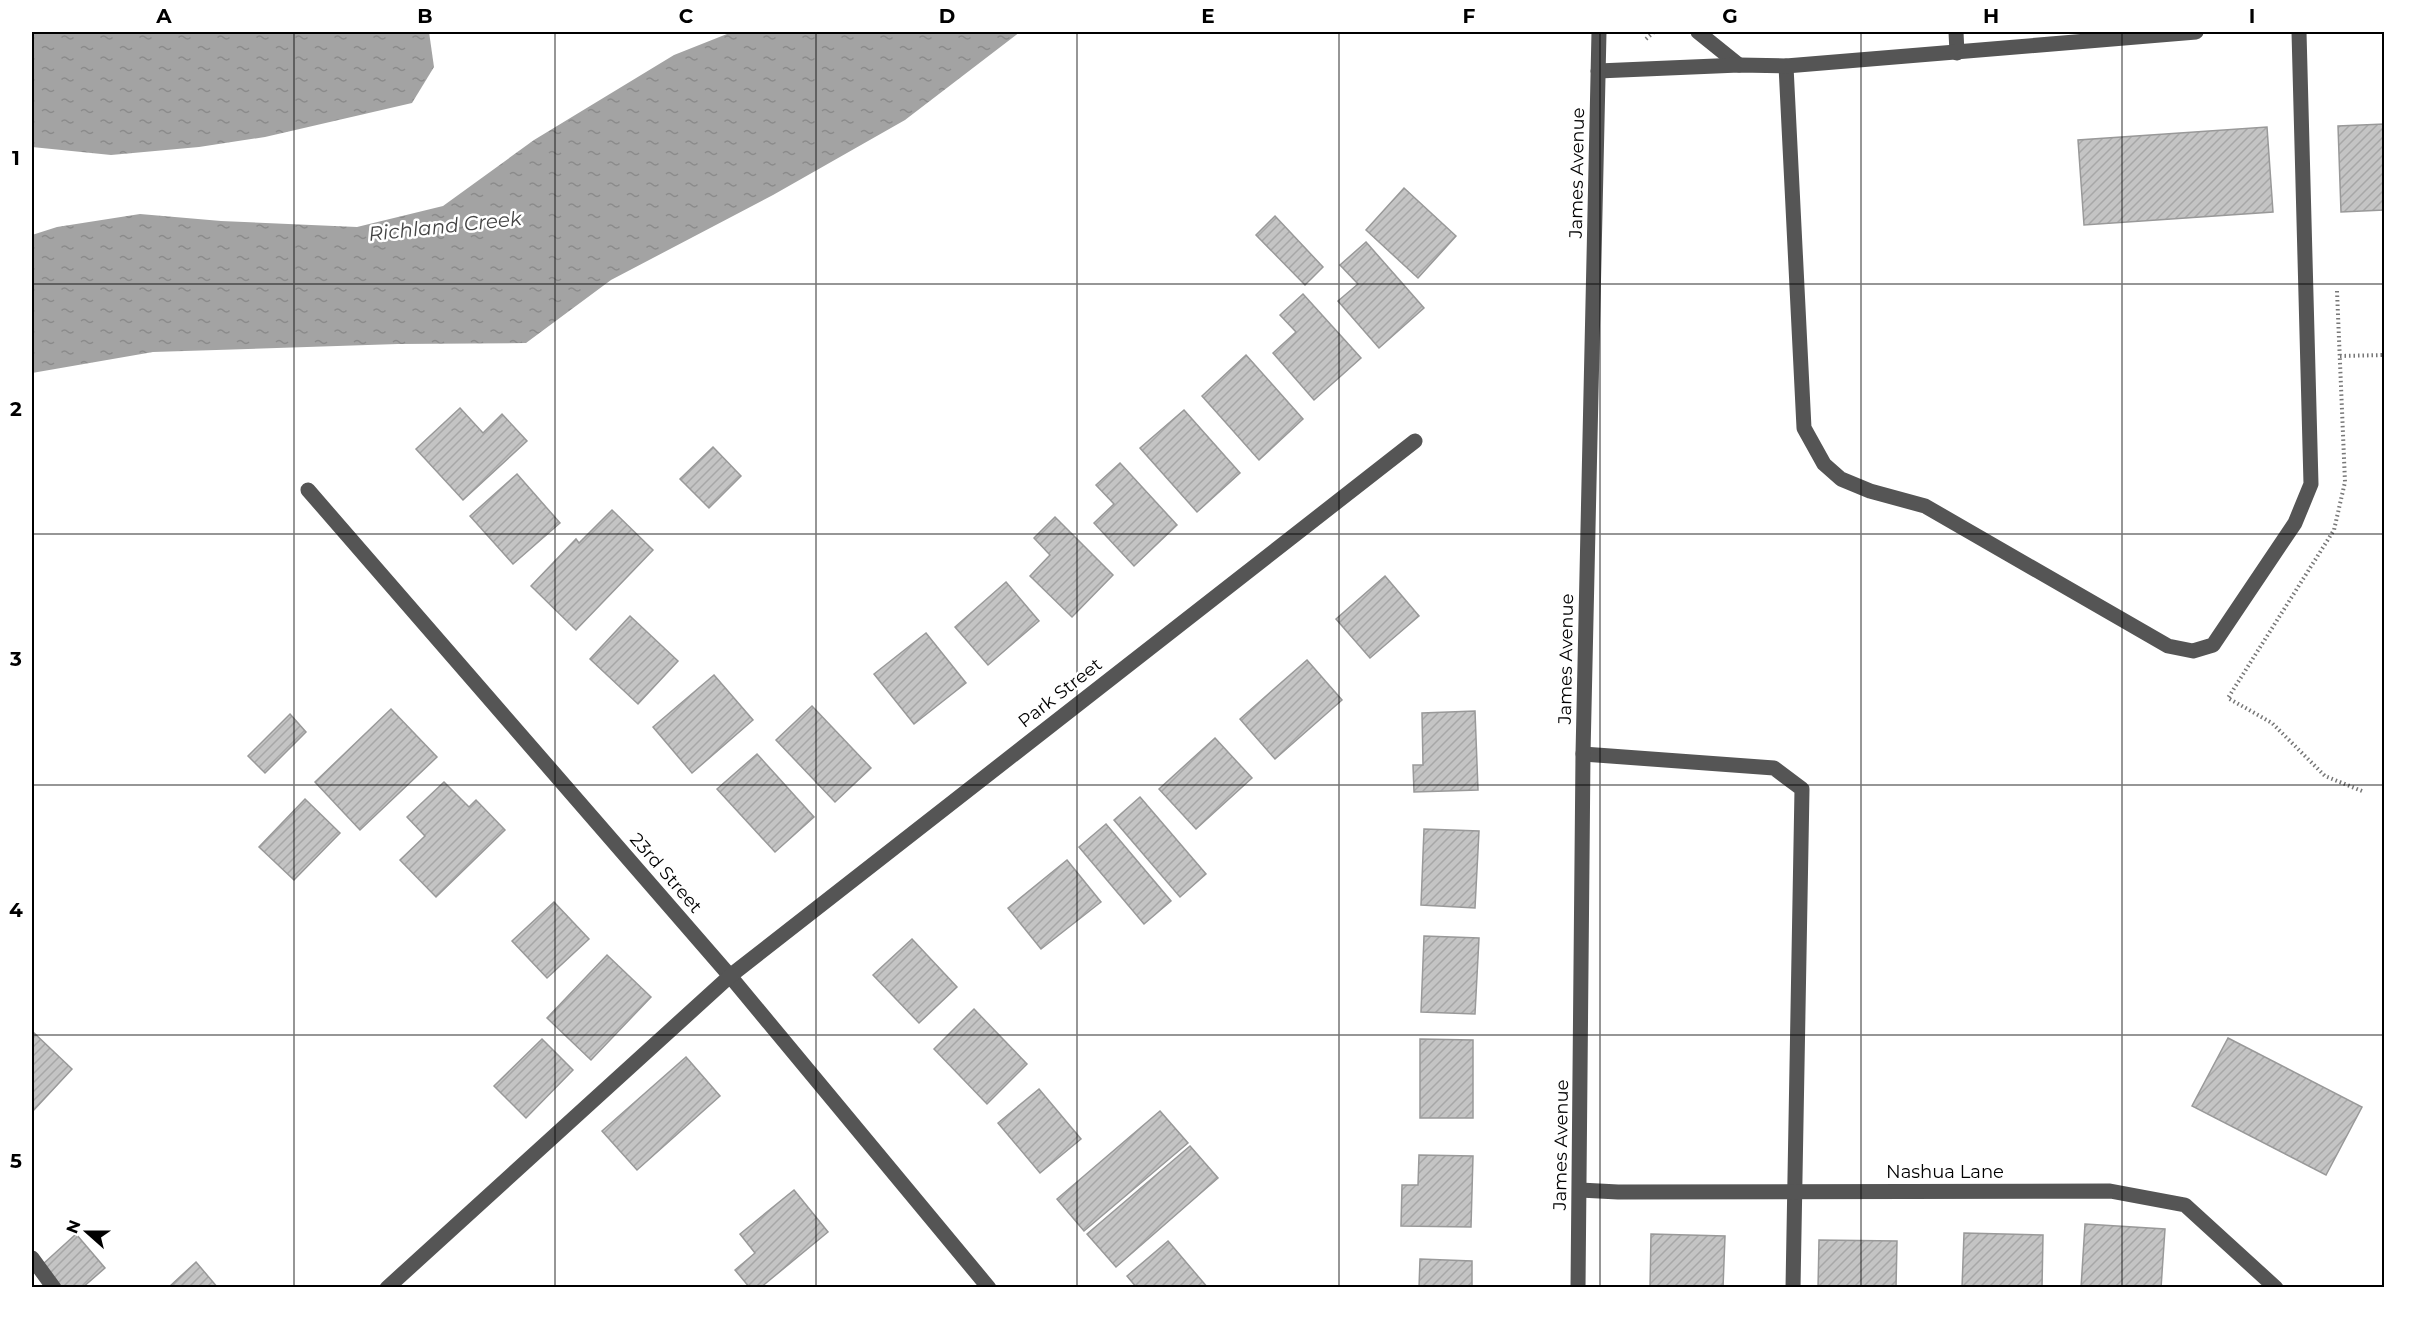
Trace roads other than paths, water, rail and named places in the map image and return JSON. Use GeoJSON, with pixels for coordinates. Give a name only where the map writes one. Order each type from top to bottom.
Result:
{"type":"FeatureCollection","features":[{"type":"Feature","properties":{"kind":"street","name":"James Avenue"},"geometry":{"type":"LineString","coordinates":[[1578,1287],[1583,754],[1599,32]]}},
{"type":"Feature","properties":{"kind":"street"},"geometry":{"type":"LineString","coordinates":[[1698,32],[1739,65]]}},
{"type":"Feature","properties":{"kind":"street"},"geometry":{"type":"LineString","coordinates":[[1956,32],[1957,53]]}},
{"type":"Feature","properties":{"kind":"street"},"geometry":{"type":"LineString","coordinates":[[1598,72],[1739,65],[1785,66],[2196,32]]}},
{"type":"Feature","properties":{"kind":"street"},"geometry":{"type":"LineString","coordinates":[[1785,66],[1804,428],[1824,464],[1841,479],[1870,491],[1925,506],[2168,646],[2193,651],[2213,645],[2295,523],[2311,484],[2299,32]]}},
{"type":"Feature","properties":{"kind":"street","name":"Park Street"},"geometry":{"type":"LineString","coordinates":[[387,1287],[730,976],[1415,441]]}},
{"type":"Feature","properties":{"kind":"street","name":"23rd Street"},"geometry":{"type":"LineString","coordinates":[[308,490],[730,976],[988,1287]]}},
{"type":"Feature","properties":{"kind":"street"},"geometry":{"type":"LineString","coordinates":[[1583,754],[1774,768],[1802,789],[1793,1287]]}},
{"type":"Feature","properties":{"kind":"street","name":"Nashua Lane"},"geometry":{"type":"LineString","coordinates":[[1580,1190],[2110,1191],[2185,1205],[2276,1287]]}},
{"type":"Feature","properties":{"kind":"street"},"geometry":{"type":"LineString","coordinates":[[32,1258],[54,1287]]}},
{"type":"Feature","properties":{"kind":"water"},"geometry":{"type":"Polygon","coordinates":[[[32,32],[429,32],[434,67],[412,103],[265,137],[199,147],[111,155],[32,147],[32,32]]]}},
{"type":"Feature","properties":{"kind":"water","name":"Richland Creek"},"geometry":{"type":"Polygon","coordinates":[[[732,32],[1020,32],[905,120],[773,195],[611,280],[526,343],[398,344],[153,352],[32,373],[32,235],[57,227],[140,214],[221,221],[357,227],[443,206],[534,140],[674,55],[732,32]]]}}]}
